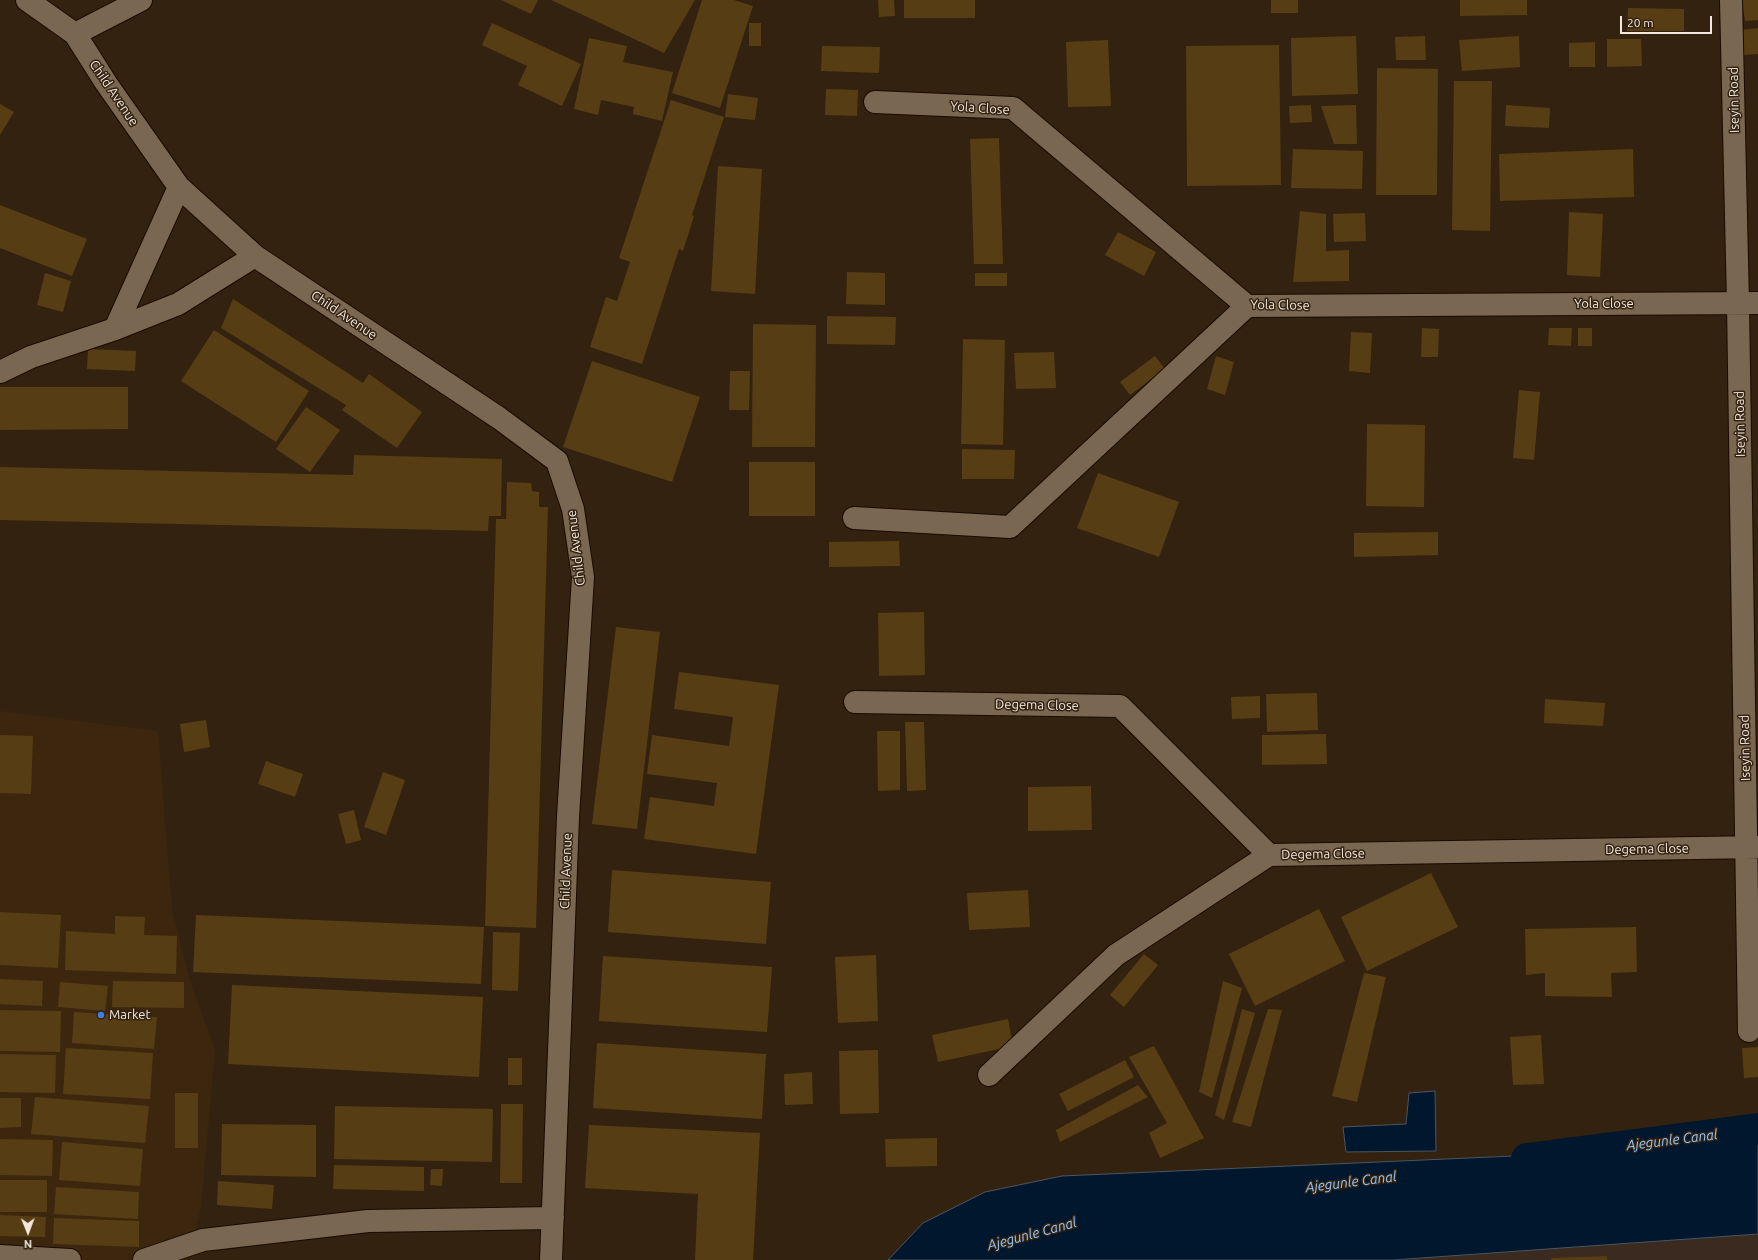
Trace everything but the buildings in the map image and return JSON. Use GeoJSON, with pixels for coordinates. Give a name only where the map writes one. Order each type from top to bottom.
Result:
{"type":"FeatureCollection","features":[{"type":"Feature","properties":{"kind":"street","name":"Child Avenue"},"geometry":{"type":"LineString","coordinates":[[27,0],[75,34],[106,83],[179,187],[255,256],[499,418],[557,461],[573,509],[582,577],[568,817],[551,1260]]}},
{"type":"Feature","properties":{"kind":"street"},"geometry":{"type":"LineString","coordinates":[[75,34],[141,0]]}},
{"type":"Feature","properties":{"kind":"street","name":"Iseyin Road"},"geometry":{"type":"LineString","coordinates":[[1731,0],[1748,303],[1752,847],[1749,1031]]}},
{"type":"Feature","properties":{"kind":"street","name":"Yola Close"},"geometry":{"type":"LineString","coordinates":[[875,102],[1013,108],[1247,306],[1748,303]]}},
{"type":"Feature","properties":{"kind":"street"},"geometry":{"type":"LineString","coordinates":[[115,329],[179,187]]}},
{"type":"Feature","properties":{"kind":"street"},"geometry":{"type":"LineString","coordinates":[[0,372],[31,357],[115,329],[178,304],[255,256]]}},
{"type":"Feature","properties":{"kind":"street"},"geometry":{"type":"LineString","coordinates":[[854,518],[1010,527],[1247,306]]}},
{"type":"Feature","properties":{"kind":"street","name":"Degema Close"},"geometry":{"type":"LineString","coordinates":[[855,702],[1120,706],[1269,855],[1752,847]]}},
{"type":"Feature","properties":{"kind":"street"},"geometry":{"type":"LineString","coordinates":[[989,1075],[1116,955],[1269,855]]}},
{"type":"Feature","properties":{"kind":"street"},"geometry":{"type":"LineString","coordinates":[[144,1260],[203,1240],[368,1221],[553,1223]]}},
{"type":"Feature","properties":{"kind":"street"},"geometry":{"type":"LineString","coordinates":[[0,1256],[70,1260]]}},
{"type":"Feature","properties":{"kind":"shaded area","name":"Market"},"geometry":{"type":"Polygon","coordinates":[[[0,711],[158,731],[172,909],[190,981],[215,1049],[201,1208],[188,1260],[0,1260],[0,711]]]}},
{"type":"Feature","properties":{"kind":"shaded area"},"geometry":{"type":"Polygon","coordinates":[[[1758,1234],[1758,1260],[1393,1260],[1429,1258],[1758,1234]]]}},
{"type":"Feature","properties":{"kind":"water"},"geometry":{"type":"Polygon","coordinates":[[[1435,1091],[1436,1151],[1346,1152],[1343,1127],[1406,1124],[1409,1093],[1435,1091]]]}},
{"type":"Feature","properties":{"kind":"water"},"geometry":{"type":"Polygon","coordinates":[[[1758,1142],[1758,1234],[1393,1260],[888,1260],[923,1223],[985,1192],[1062,1176],[1717,1147],[1758,1142]]]}},
{"type":"Feature","properties":{"kind":"waterway","name":"Ajegunle Canal"},"geometry":{"type":"LineString","coordinates":[[1527,1159],[1758,1129]]}},
{"type":"Feature","properties":{"kind":"place","name":"Market"},"geometry":{"type":"Point","coordinates":[101,1015]}}]}
